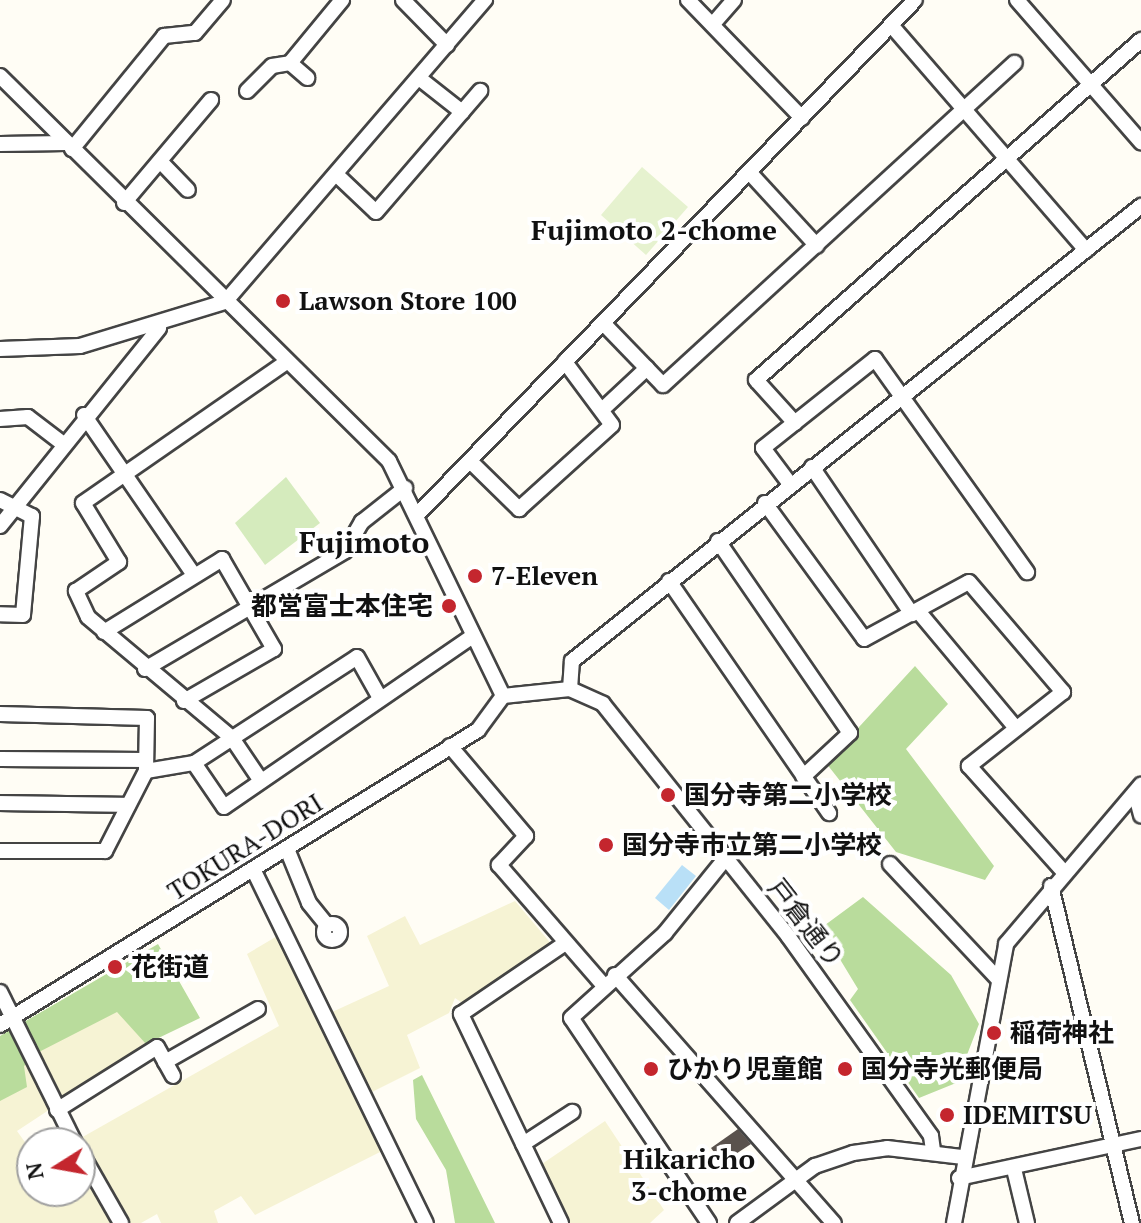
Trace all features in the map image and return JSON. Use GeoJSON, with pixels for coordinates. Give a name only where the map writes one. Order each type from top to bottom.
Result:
{"type":"FeatureCollection","features":[{"type":"Feature","properties":{"kind":"street"},"geometry":{"type":"LineString","coordinates":[[69,146],[164,36],[195,33],[223,0]]}},
{"type":"Feature","properties":{"kind":"street"},"geometry":{"type":"LineString","coordinates":[[247,91],[272,66],[290,63],[342,0]]}},
{"type":"Feature","properties":{"kind":"street"},"geometry":{"type":"LineString","coordinates":[[403,0],[447,45]]}},
{"type":"Feature","properties":{"kind":"street"},"geometry":{"type":"LineString","coordinates":[[0,349],[64,348],[159,327],[225,302],[338,176],[485,0]]}},
{"type":"Feature","properties":{"kind":"street"},"geometry":{"type":"LineString","coordinates":[[688,0],[802,118]]}},
{"type":"Feature","properties":{"kind":"street"},"geometry":{"type":"LineString","coordinates":[[713,24],[734,0]]}},
{"type":"Feature","properties":{"kind":"street"},"geometry":{"type":"LineString","coordinates":[[417,515],[915,0]]}},
{"type":"Feature","properties":{"kind":"street"},"geometry":{"type":"LineString","coordinates":[[1017,0],[1141,142]]}},
{"type":"Feature","properties":{"kind":"street"},"geometry":{"type":"LineString","coordinates":[[891,25],[966,107],[1086,250]]}},
{"type":"Feature","properties":{"kind":"street"},"geometry":{"type":"LineString","coordinates":[[795,423],[756,380],[1141,40]]}},
{"type":"Feature","properties":{"kind":"street"},"geometry":{"type":"LineString","coordinates":[[290,63],[307,78]]}},
{"type":"Feature","properties":{"kind":"street"},"geometry":{"type":"LineString","coordinates":[[603,323],[663,385],[1015,63]]}},
{"type":"Feature","properties":{"kind":"street"},"geometry":{"type":"LineString","coordinates":[[0,76],[284,364],[389,461],[405,488],[470,638],[503,696],[570,689],[572,661],[765,503],[1141,206]]}},
{"type":"Feature","properties":{"kind":"street"},"geometry":{"type":"LineString","coordinates":[[419,78],[462,112]]}},
{"type":"Feature","properties":{"kind":"street"},"geometry":{"type":"LineString","coordinates":[[338,176],[376,212],[480,91]]}},
{"type":"Feature","properties":{"kind":"street"},"geometry":{"type":"LineString","coordinates":[[124,203],[211,100]]}},
{"type":"Feature","properties":{"kind":"street"},"geometry":{"type":"LineString","coordinates":[[0,144],[69,146]]}},
{"type":"Feature","properties":{"kind":"street"},"geometry":{"type":"LineString","coordinates":[[160,161],[188,190]]}},
{"type":"Feature","properties":{"kind":"street"},"geometry":{"type":"LineString","coordinates":[[749,172],[817,246]]}},
{"type":"Feature","properties":{"kind":"street"},"geometry":{"type":"LineString","coordinates":[[0,526],[84,415],[159,327]]}},
{"type":"Feature","properties":{"kind":"street"},"geometry":{"type":"LineString","coordinates":[[790,484],[763,448],[875,359],[904,393],[1027,572]]}},
{"type":"Feature","properties":{"kind":"street"},"geometry":{"type":"LineString","coordinates":[[470,461],[519,509],[612,425],[565,362]]}},
{"type":"Feature","properties":{"kind":"street"},"geometry":{"type":"LineString","coordinates":[[261,781],[232,738],[104,632],[76,591],[119,562],[83,503],[128,475],[284,364]]}},
{"type":"Feature","properties":{"kind":"street"},"geometry":{"type":"LineString","coordinates":[[603,409],[647,368]]}},
{"type":"Feature","properties":{"kind":"street"},"geometry":{"type":"LineString","coordinates":[[84,415],[194,575]]}},
{"type":"Feature","properties":{"kind":"street"},"geometry":{"type":"LineString","coordinates":[[0,419],[28,417],[62,443]]}},
{"type":"Feature","properties":{"kind":"street"},"geometry":{"type":"LineString","coordinates":[[812,467],[915,612],[1016,728]]}},
{"type":"Feature","properties":{"kind":"street"},"geometry":{"type":"LineString","coordinates":[[145,669],[345,551],[362,522],[405,488]]}},
{"type":"Feature","properties":{"kind":"street"},"geometry":{"type":"LineString","coordinates":[[0,500],[18,504],[32,516],[23,615],[0,614]]}},
{"type":"Feature","properties":{"kind":"street"},"geometry":{"type":"LineString","coordinates":[[765,503],[864,639],[969,582],[1063,692],[969,766],[1063,871]]}},
{"type":"Feature","properties":{"kind":"street"},"geometry":{"type":"LineString","coordinates":[[718,541],[850,733],[803,777]]}},
{"type":"Feature","properties":{"kind":"street"},"geometry":{"type":"LineString","coordinates":[[104,632],[222,559],[274,649],[184,701]]}},
{"type":"Feature","properties":{"kind":"street"},"geometry":{"type":"LineString","coordinates":[[669,581],[829,813]]}},
{"type":"Feature","properties":{"kind":"street"},"geometry":{"type":"LineString","coordinates":[[194,763],[224,807],[470,638]]}},
{"type":"Feature","properties":{"kind":"street"},"geometry":{"type":"LineString","coordinates":[[0,759],[146,766],[194,763],[357,657],[380,698]]}},
{"type":"Feature","properties":{"kind":"street","name":"戸倉通り"},"geometry":{"type":"LineString","coordinates":[[570,689],[603,704],[828,991],[931,1136],[933,1150]]}},
{"type":"Feature","properties":{"kind":"street","name":"TOKURA-DORI"},"geometry":{"type":"LineString","coordinates":[[4,1023],[254,871],[487,722],[503,696]]}},
{"type":"Feature","properties":{"kind":"street"},"geometry":{"type":"LineString","coordinates":[[0,714],[139,715],[147,718],[146,766],[105,851],[0,851]]}},
{"type":"Feature","properties":{"kind":"street"},"geometry":{"type":"LineString","coordinates":[[450,746],[526,836],[499,865],[564,944],[610,980],[798,1177],[834,1223]]}},
{"type":"Feature","properties":{"kind":"street"},"geometry":{"type":"LineString","coordinates":[[954,1223],[963,1157],[976,1133],[998,979],[1006,944],[1063,871],[1136,805],[1141,785]]}},
{"type":"Feature","properties":{"kind":"street"},"geometry":{"type":"LineString","coordinates":[[0,803],[128,805]]}},
{"type":"Feature","properties":{"kind":"street"},"geometry":{"type":"LineString","coordinates":[[287,849],[309,903],[327,925]]}},
{"type":"Feature","properties":{"kind":"street"},"geometry":{"type":"LineString","coordinates":[[709,1223],[571,1018],[665,933],[725,859]]}},
{"type":"Feature","properties":{"kind":"street"},"geometry":{"type":"LineString","coordinates":[[890,864],[998,979]]}},
{"type":"Feature","properties":{"kind":"street"},"geometry":{"type":"LineString","coordinates":[[254,871],[426,1223]]}},
{"type":"Feature","properties":{"kind":"street"},"geometry":{"type":"LineString","coordinates":[[1051,886],[1132,1223]]}},
{"type":"Feature","properties":{"kind":"street"},"geometry":{"type":"LineString","coordinates":[[561,1223],[461,1014],[564,944]]}},
{"type":"Feature","properties":{"kind":"street"},"geometry":{"type":"LineString","coordinates":[[0,992],[4,1023],[66,1127]]}},
{"type":"Feature","properties":{"kind":"street"},"geometry":{"type":"LineString","coordinates":[[165,1062],[258,1009]]}},
{"type":"Feature","properties":{"kind":"street"},"geometry":{"type":"LineString","coordinates":[[57,1110],[157,1047],[173,1076]]}},
{"type":"Feature","properties":{"kind":"street"},"geometry":{"type":"LineString","coordinates":[[523,1144],[572,1112]]}},
{"type":"Feature","properties":{"kind":"street"},"geometry":{"type":"LineString","coordinates":[[959,1178],[1014,1169],[1141,1139]]}},
{"type":"Feature","properties":{"kind":"street"},"geometry":{"type":"LineString","coordinates":[[737,1223],[798,1177],[865,1151],[933,1150],[963,1157]]}},
{"type":"Feature","properties":{"kind":"street"},"geometry":{"type":"LineString","coordinates":[[1014,1169],[1027,1223]]}},
{"type":"Feature","properties":{"kind":"street"},"geometry":{"type":"LineString","coordinates":[[96,1179],[121,1223]]}},
{"type":"Feature","properties":{"kind":"shaded area"},"geometry":{"type":"Polygon","coordinates":[[[515,901],[553,946],[464,1004],[455,998],[449,1013],[407,1035],[420,1068],[360,1098],[384,1150],[255,1215],[241,1196],[214,1211],[218,1223],[161,1223],[157,1214],[141,1223],[0,1223],[0,1074],[172,972],[193,1015],[23,1127],[16,1127],[16,1207],[96,1207],[96,1129],[279,1026],[247,954],[279,935],[319,1018],[389,986],[367,936],[405,916],[420,945],[515,901]]]}},
{"type":"Feature","properties":{"kind":"shaded area"},"geometry":{"type":"Polygon","coordinates":[[[605,1121],[664,1210],[650,1223],[567,1223],[539,1166],[605,1121]]]}},
{"type":"Feature","properties":{"kind":"green space"},"geometry":{"type":"Polygon","coordinates":[[[642,167],[688,207],[646,255],[601,215],[642,167]]]}},
{"type":"Feature","properties":{"kind":"green space"},"geometry":{"type":"Polygon","coordinates":[[[286,477],[320,523],[265,565],[235,523],[286,477]]]}},
{"type":"Feature","properties":{"kind":"green space"},"geometry":{"type":"Polygon","coordinates":[[[915,666],[948,704],[906,749],[994,866],[985,880],[896,852],[826,763],[915,666]]]}},
{"type":"Feature","properties":{"kind":"green space"},"geometry":{"type":"Polygon","coordinates":[[[863,897],[951,975],[979,1024],[956,1083],[919,1098],[850,1000],[858,989],[821,928],[863,897]]]}},
{"type":"Feature","properties":{"kind":"green space"},"geometry":{"type":"Polygon","coordinates":[[[158,944],[200,1018],[146,1044],[117,1012],[37,1053],[24,1066],[27,1087],[0,1101],[0,1036],[158,944]]]}},
{"type":"Feature","properties":{"kind":"green space"},"geometry":{"type":"Polygon","coordinates":[[[422,1075],[495,1223],[455,1223],[446,1170],[416,1119],[413,1080],[422,1075]]]}},
{"type":"Feature","properties":{"kind":"water"},"geometry":{"type":"Polygon","coordinates":[[[682,865],[696,876],[669,910],[655,898],[682,865]]]}},
{"type":"Feature","properties":{"kind":"building"},"geometry":{"type":"Polygon","coordinates":[[[738,1129],[751,1144],[722,1163],[711,1148],[738,1129]]]}},
{"type":"Feature","properties":{"kind":"place","name":"Lawson Store 100"},"geometry":{"type":"Point","coordinates":[283,301]}},
{"type":"Feature","properties":{"kind":"place","name":"7-Eleven"},"geometry":{"type":"Point","coordinates":[475,576]}},
{"type":"Feature","properties":{"kind":"place","name":"都営富士本住宅"},"geometry":{"type":"Point","coordinates":[449,606]}},
{"type":"Feature","properties":{"kind":"place","name":"国分寺第二小学校"},"geometry":{"type":"Point","coordinates":[668,795]}},
{"type":"Feature","properties":{"kind":"place","name":"国分寺市立第二小学校"},"geometry":{"type":"Point","coordinates":[606,845]}},
{"type":"Feature","properties":{"kind":"place","name":"花街道"},"geometry":{"type":"Point","coordinates":[115,967]}},
{"type":"Feature","properties":{"kind":"place","name":"稲荷神社"},"geometry":{"type":"Point","coordinates":[994,1033]}},
{"type":"Feature","properties":{"kind":"place","name":"ひかり児童館"},"geometry":{"type":"Point","coordinates":[651,1069]}},
{"type":"Feature","properties":{"kind":"place","name":"国分寺光郵便局"},"geometry":{"type":"Point","coordinates":[845,1069]}},
{"type":"Feature","properties":{"kind":"place","name":"IDEMITSU"},"geometry":{"type":"Point","coordinates":[947,1115]}},
{"type":"Feature","properties":{"kind":"district","name":"Fujimoto 2-chome"},"geometry":{"type":"Point","coordinates":[654,230]}},
{"type":"Feature","properties":{"kind":"district","name":"Fujimoto"},"geometry":{"type":"Point","coordinates":[364,542]}},
{"type":"Feature","properties":{"kind":"district","name":"Hikaricho 3-chome"},"geometry":{"type":"Point","coordinates":[689,1175]}}]}
